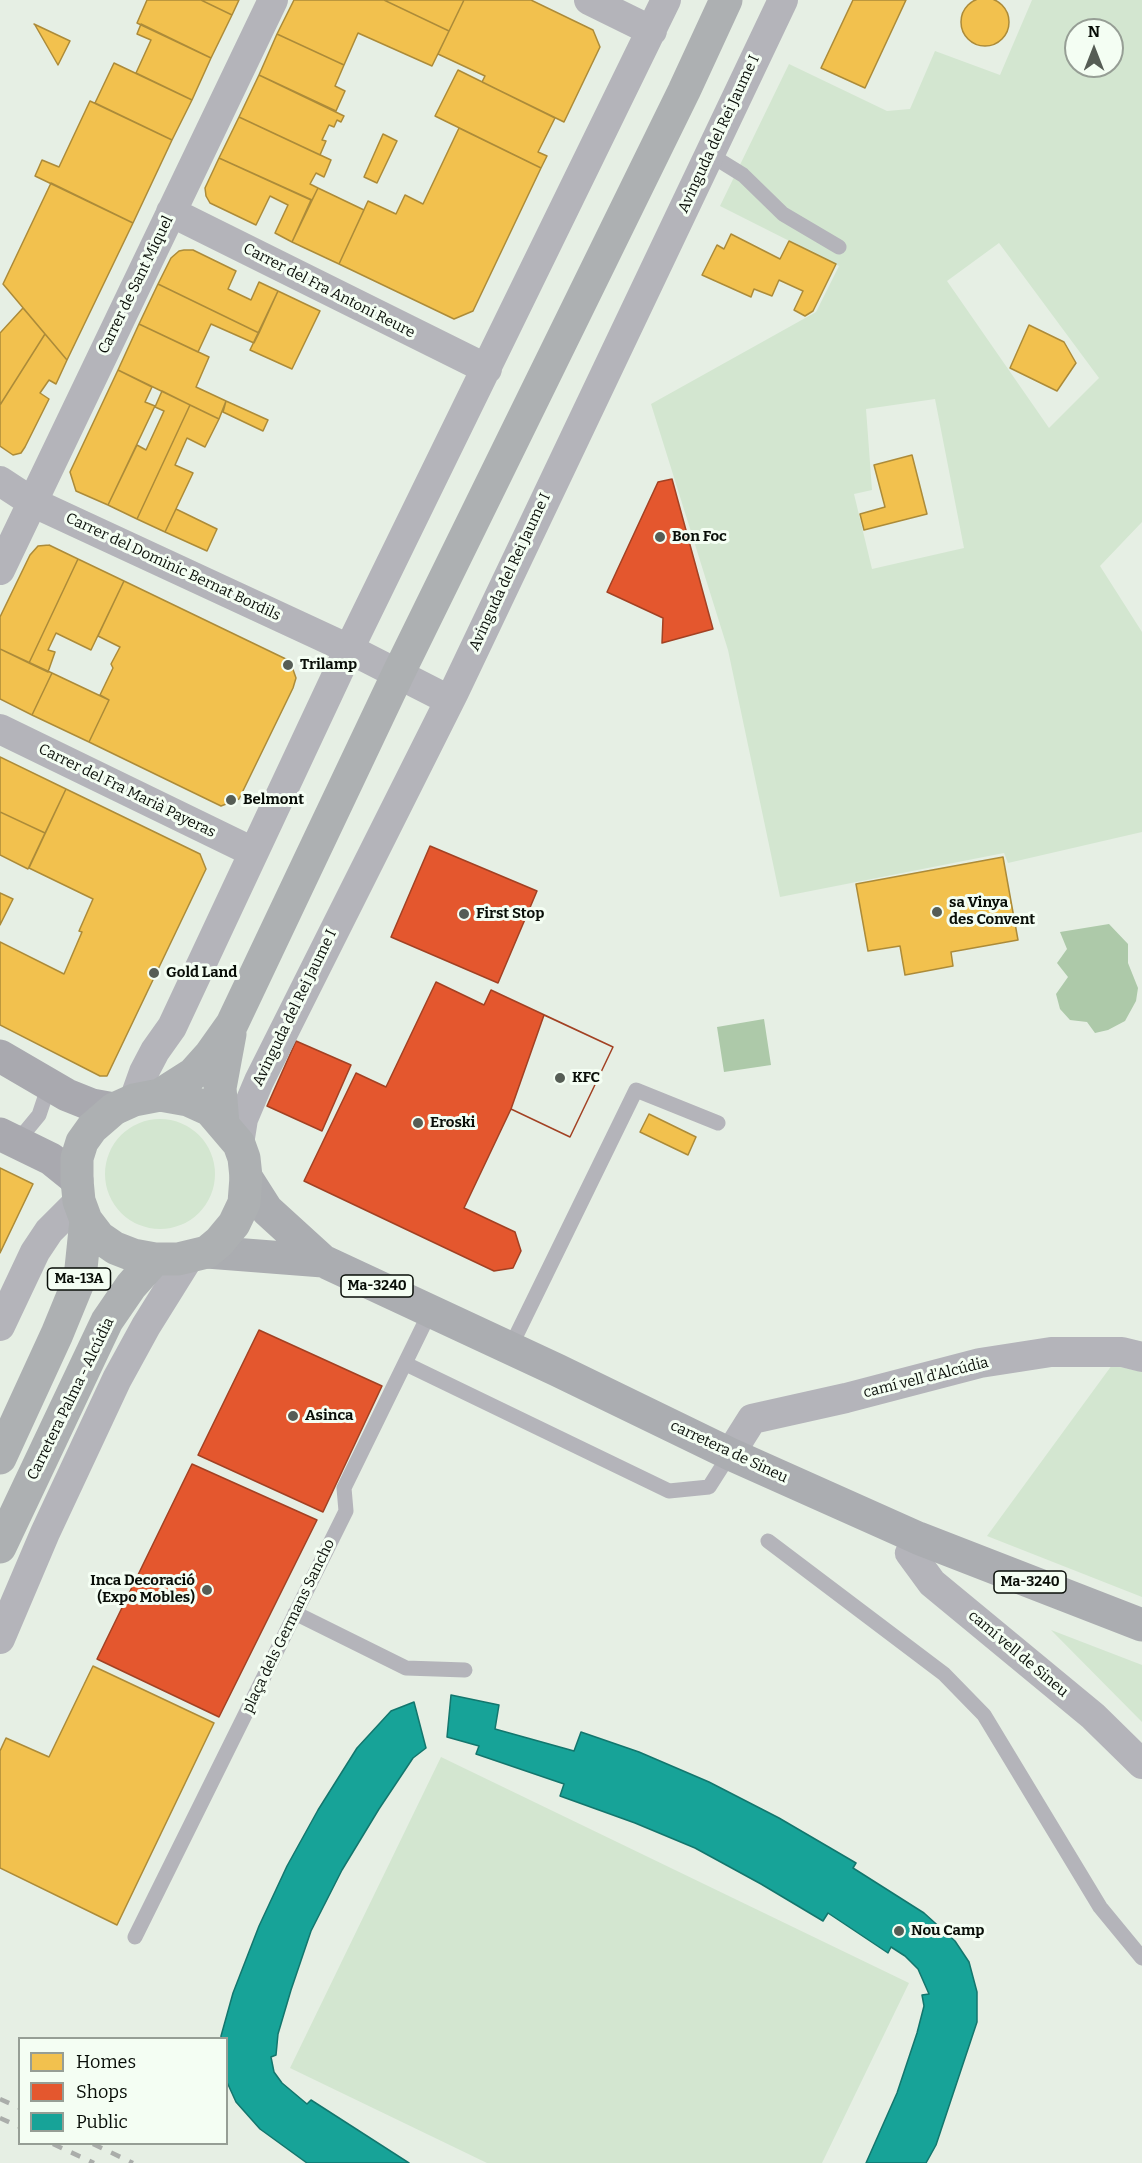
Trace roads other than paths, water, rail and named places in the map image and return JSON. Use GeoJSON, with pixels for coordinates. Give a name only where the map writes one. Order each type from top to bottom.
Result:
{"type":"FeatureCollection","features":[{"type":"Feature","properties":{"kind":"highway"},"geometry":{"type":"LineString","coordinates":[[81,1200],[77,1158],[82,1142],[92,1128],[136,1102],[194,1074],[232,1024],[398,674],[674,112],[726,0]]}},
{"type":"Feature","properties":{"kind":"highway"},"geometry":{"type":"LineString","coordinates":[[231,1134],[220,1088],[232,1024]]}},
{"type":"Feature","properties":{"kind":"highway"},"geometry":{"type":"LineString","coordinates":[[136,1102],[188,1100],[210,1110],[231,1134]]}},
{"type":"Feature","properties":{"kind":"highway","name":"Ma-3240"},"geometry":{"type":"LineString","coordinates":[[81,1200],[99,1237],[115,1248],[133,1255],[155,1259],[178,1259],[198,1254],[219,1242],[234,1224],[244,1203],[246,1177],[244,1158],[231,1134]]}},
{"type":"Feature","properties":{"kind":"highway","name":"Ma-13A"},"geometry":{"type":"LineString","coordinates":[[0,1458],[80,1278],[81,1200]]}},
{"type":"Feature","properties":{"kind":"highway","name":"Carretera Palma - Alcúdia"},"geometry":{"type":"LineString","coordinates":[[0,1548],[107,1321],[131,1286],[155,1259]]}},
{"type":"Feature","properties":{"kind":"main road"},"geometry":{"type":"LineString","coordinates":[[0,1056],[67,1095],[92,1105],[136,1102]]}},
{"type":"Feature","properties":{"kind":"main road"},"geometry":{"type":"LineString","coordinates":[[4,1136],[51,1159],[81,1200]]}},
{"type":"Feature","properties":{"kind":"main road","name":"Ma-3240"},"geometry":{"type":"LineString","coordinates":[[246,1177],[267,1210],[323,1261]]}},
{"type":"Feature","properties":{"kind":"main road","name":"Ma-3240"},"geometry":{"type":"LineString","coordinates":[[198,1254],[323,1261]]}},
{"type":"Feature","properties":{"kind":"main road","name":"carretera de Sineu"},"geometry":{"type":"LineString","coordinates":[[323,1261],[730,1454],[918,1538],[1142,1625]]}},
{"type":"Feature","properties":{"kind":"street","name":"Carrer de Sant Miquel"},"geometry":{"type":"LineString","coordinates":[[0,570],[273,0]]}},
{"type":"Feature","properties":{"kind":"street"},"geometry":{"type":"LineString","coordinates":[[589,0],[652,31]]}},
{"type":"Feature","properties":{"kind":"street"},"geometry":{"type":"LineString","coordinates":[[136,1102],[144,1072],[172,1027],[349,648],[666,0]]}},
{"type":"Feature","properties":{"kind":"street","name":"Avinguda del Rei Jaume I"},"geometry":{"type":"LineString","coordinates":[[231,1134],[243,1119],[259,1080],[449,700],[783,0]]}},
{"type":"Feature","properties":{"kind":"street","name":"Carrer del Fra Antoni Reure"},"geometry":{"type":"LineString","coordinates":[[171,212],[487,369]]}},
{"type":"Feature","properties":{"kind":"street","name":"Carrer del Dominic Bernat Bordils"},"geometry":{"type":"LineString","coordinates":[[0,482],[33,502],[349,648],[449,700]]}},
{"type":"Feature","properties":{"kind":"street","name":"Carrer del Fra Marià Payeras"},"geometry":{"type":"LineString","coordinates":[[0,729],[253,852]]}},
{"type":"Feature","properties":{"kind":"street"},"geometry":{"type":"LineString","coordinates":[[0,1326],[35,1252],[49,1231],[81,1200]]}},
{"type":"Feature","properties":{"kind":"street"},"geometry":{"type":"LineString","coordinates":[[0,1639],[45,1533],[117,1379],[146,1326],[198,1254]]}},
{"type":"Feature","properties":{"kind":"street","name":"camí vell d'Alcúdia"},"geometry":{"type":"LineString","coordinates":[[730,1454],[752,1419],[846,1398],[981,1363],[1051,1352],[1122,1352],[1142,1357]]}},
{"type":"Feature","properties":{"kind":"street","name":"camí vell de Sineu"},"geometry":{"type":"LineString","coordinates":[[918,1538],[910,1553],[932,1583],[1093,1716],[1142,1764]]}},
{"type":"Feature","properties":{"kind":"lane"},"geometry":{"type":"LineString","coordinates":[[709,154],[743,175],[783,214],[839,247]]}},
{"type":"Feature","properties":{"kind":"lane"},"geometry":{"type":"LineString","coordinates":[[4,1136],[25,1132],[39,1115],[45,1097],[40,1078]]}},
{"type":"Feature","properties":{"kind":"lane"},"geometry":{"type":"LineString","coordinates":[[510,1348],[636,1089],[718,1123]]}},
{"type":"Feature","properties":{"kind":"lane","name":"plaça dels Germans Sancho"},"geometry":{"type":"LineString","coordinates":[[135,1937],[346,1511],[344,1488],[430,1312]]}},
{"type":"Feature","properties":{"kind":"lane"},"geometry":{"type":"LineString","coordinates":[[406,1364],[669,1491],[709,1487],[730,1454]]}},
{"type":"Feature","properties":{"kind":"lane"},"geometry":{"type":"LineString","coordinates":[[768,1541],[944,1674],[984,1715],[1100,1907],[1142,1958]]}},
{"type":"Feature","properties":{"kind":"lane"},"geometry":{"type":"LineString","coordinates":[[295,1613],[406,1668],[465,1670]]}},
{"type":"Feature","properties":{"kind":"railway"},"geometry":{"type":"LineString","coordinates":[[0,2099],[18,2107]]}},
{"type":"Feature","properties":{"kind":"railway"},"geometry":{"type":"LineString","coordinates":[[0,2118],[18,2126]]}},
{"type":"Feature","properties":{"kind":"railway"},"geometry":{"type":"LineString","coordinates":[[55,2145],[94,2163]]}},
{"type":"Feature","properties":{"kind":"railway"},"geometry":{"type":"LineString","coordinates":[[95,2145],[133,2163]]}},
{"type":"Feature","properties":{"kind":"place","name":"Bon Foc"},"geometry":{"type":"Point","coordinates":[660,537]}},
{"type":"Feature","properties":{"kind":"place","name":"Trilamp"},"geometry":{"type":"Point","coordinates":[288,665]}},
{"type":"Feature","properties":{"kind":"place","name":"Belmont"},"geometry":{"type":"Point","coordinates":[231,800]}},
{"type":"Feature","properties":{"kind":"place","name":"sa Vinya des Convent"},"geometry":{"type":"Point","coordinates":[937,912]}},
{"type":"Feature","properties":{"kind":"place","name":"First Stop"},"geometry":{"type":"Point","coordinates":[464,914]}},
{"type":"Feature","properties":{"kind":"place","name":"Gold Land"},"geometry":{"type":"Point","coordinates":[154,973]}},
{"type":"Feature","properties":{"kind":"place","name":"KFC"},"geometry":{"type":"Point","coordinates":[560,1078]}},
{"type":"Feature","properties":{"kind":"place","name":"Eroski"},"geometry":{"type":"Point","coordinates":[418,1123]}},
{"type":"Feature","properties":{"kind":"place","name":"Asinca"},"geometry":{"type":"Point","coordinates":[293,1416]}},
{"type":"Feature","properties":{"kind":"place","name":"Inca Decoració (Expo Mobles)"},"geometry":{"type":"Point","coordinates":[207,1590]}},
{"type":"Feature","properties":{"kind":"place","name":"Nou Camp"},"geometry":{"type":"Point","coordinates":[899,1931]}}]}
